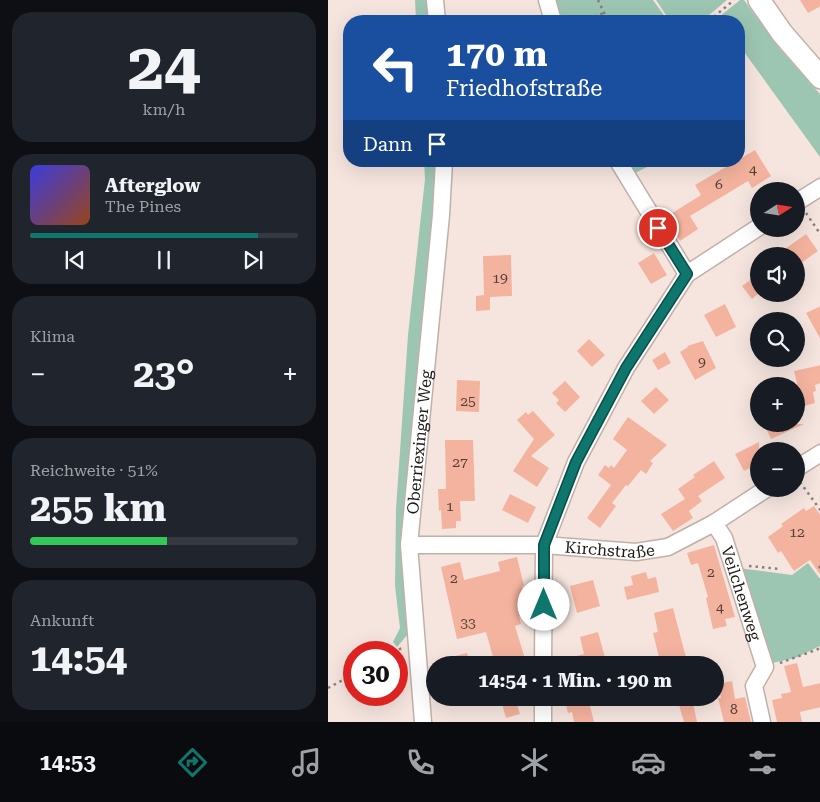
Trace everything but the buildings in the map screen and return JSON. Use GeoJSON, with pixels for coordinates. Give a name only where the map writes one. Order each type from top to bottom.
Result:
{"type":"FeatureCollection","features":[{"type":"Feature","properties":{"kind":"main road"},"geometry":{"type":"LineString","coordinates":[[759,0],[782,34],[820,78]]}},
{"type":"Feature","properties":{"kind":"street"},"geometry":{"type":"LineString","coordinates":[[435,0],[436,15]]}},
{"type":"Feature","properties":{"kind":"street"},"geometry":{"type":"LineString","coordinates":[[547,0],[552,15]]}},
{"type":"Feature","properties":{"kind":"street","name":"Oberriexinger Weg"},"geometry":{"type":"LineString","coordinates":[[423,722],[409,545],[440,225],[444,167]]}},
{"type":"Feature","properties":{"kind":"street"},"geometry":{"type":"LineString","coordinates":[[622,167],[687,274]]}},
{"type":"Feature","properties":{"kind":"street"},"geometry":{"type":"LineString","coordinates":[[806,196],[820,186]]}},
{"type":"Feature","properties":{"kind":"street"},"geometry":{"type":"LineString","coordinates":[[543,656],[544,545],[576,462],[626,368],[687,274],[750,232]]}},
{"type":"Feature","properties":{"kind":"street"},"geometry":{"type":"LineString","coordinates":[[805,462],[820,452]]}},
{"type":"Feature","properties":{"kind":"street","name":"Kirchstraße"},"geometry":{"type":"LineString","coordinates":[[409,545],[544,545],[636,552],[668,547],[714,523],[754,497]]}},
{"type":"Feature","properties":{"kind":"street","name":"Veilchenweg"},"geometry":{"type":"LineString","coordinates":[[714,523],[724,538],[765,667]]}},
{"type":"Feature","properties":{"kind":"street"},"geometry":{"type":"LineString","coordinates":[[762,722],[754,686],[765,667]]}},
{"type":"Feature","properties":{"kind":"street"},"geometry":{"type":"LineString","coordinates":[[543,706],[543,722]]}},
{"type":"Feature","properties":{"kind":"path"},"geometry":{"type":"LineString","coordinates":[[598,0],[604,13],[598,15]]}},
{"type":"Feature","properties":{"kind":"path"},"geometry":{"type":"LineString","coordinates":[[716,15],[734,0]]}},
{"type":"Feature","properties":{"kind":"path"},"geometry":{"type":"LineString","coordinates":[[806,215],[820,235]]}},
{"type":"Feature","properties":{"kind":"path"},"geometry":{"type":"LineString","coordinates":[[805,489],[820,511]]}},
{"type":"Feature","properties":{"kind":"path"},"geometry":{"type":"LineString","coordinates":[[733,565],[780,569]]}},
{"type":"Feature","properties":{"kind":"path"},"geometry":{"type":"LineString","coordinates":[[818,566],[820,570]]}},
{"type":"Feature","properties":{"kind":"path"},"geometry":{"type":"LineString","coordinates":[[765,667],[796,659],[820,648]]}},
{"type":"Feature","properties":{"kind":"path"},"geometry":{"type":"LineString","coordinates":[[328,688],[343,680]]}},
{"type":"Feature","properties":{"kind":"green space"},"geometry":{"type":"Polygon","coordinates":[[[415,0],[427,0],[428,15],[416,15],[415,0]]]}},
{"type":"Feature","properties":{"kind":"green space"},"geometry":{"type":"Polygon","coordinates":[[[552,0],[653,0],[664,15],[556,15],[552,0]]]}},
{"type":"Feature","properties":{"kind":"green space"},"geometry":{"type":"Polygon","coordinates":[[[656,0],[727,0],[709,15],[666,15],[656,0]]]}},
{"type":"Feature","properties":{"kind":"green space"},"geometry":{"type":"Polygon","coordinates":[[[740,0],[744,0],[780,49],[820,94],[820,157],[745,53],[745,15],[721,15],[740,0]]]}},
{"type":"Feature","properties":{"kind":"green space"},"geometry":{"type":"Polygon","coordinates":[[[424,167],[435,167],[408,634],[402,641],[394,641],[400,628],[395,586],[396,509],[408,335],[425,179],[424,167]]]}},
{"type":"Feature","properties":{"kind":"green space"},"geometry":{"type":"Polygon","coordinates":[[[629,167],[647,167],[633,174],[629,167]]]}},
{"type":"Feature","properties":{"kind":"green space"},"geometry":{"type":"Polygon","coordinates":[[[808,563],[820,579],[820,646],[795,658],[768,664],[738,568],[792,575],[808,563]]]}},
{"type":"Feature","properties":{"kind":"route"},"geometry":{"type":"LineString","coordinates":[[544,605],[544,545],[576,462],[626,368],[687,274],[658,228]]}}]}
